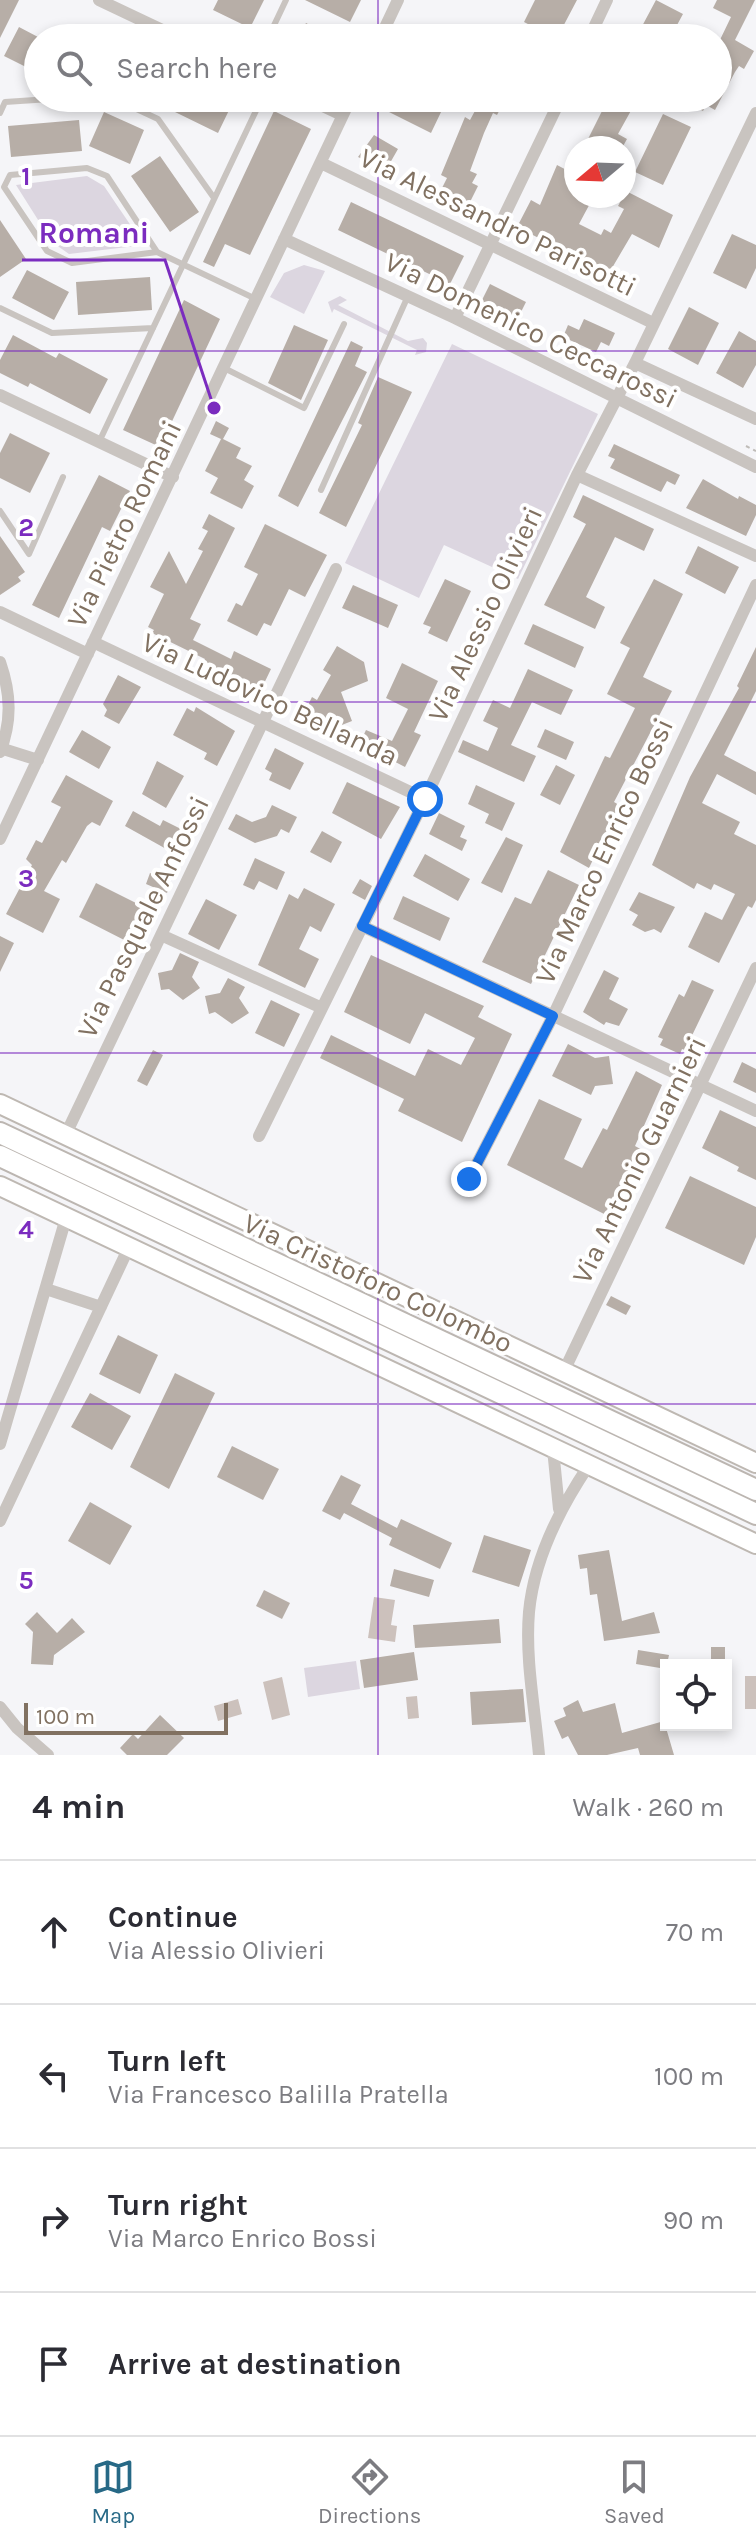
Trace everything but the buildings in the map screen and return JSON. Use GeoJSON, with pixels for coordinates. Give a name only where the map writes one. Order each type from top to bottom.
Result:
{"type":"FeatureCollection","features":[{"type":"Feature","properties":{"kind":"main road","name":"Via Cristoforo Colombo"},"geometry":{"type":"LineString","coordinates":[[0,1133],[756,1490]]}},
{"type":"Feature","properties":{"kind":"main road","name":"Via Cristoforo Colombo"},"geometry":{"type":"LineString","coordinates":[[0,1156],[756,1514]]}},
{"type":"Feature","properties":{"kind":"street"},"geometry":{"type":"LineString","coordinates":[[99,0],[150,24]]}},
{"type":"Feature","properties":{"kind":"street"},"geometry":{"type":"LineString","coordinates":[[387,24],[398,0]]}},
{"type":"Feature","properties":{"kind":"street"},"geometry":{"type":"LineString","coordinates":[[596,24],[607,0]]}},
{"type":"Feature","properties":{"kind":"street"},"geometry":{"type":"LineString","coordinates":[[336,112],[342,115]]}},
{"type":"Feature","properties":{"kind":"street","name":"Via Pietro Romani"},"geometry":{"type":"LineString","coordinates":[[0,839],[344,112]]}},
{"type":"Feature","properties":{"kind":"street"},"geometry":{"type":"LineString","coordinates":[[455,318],[554,112]]}},
{"type":"Feature","properties":{"kind":"street","name":"Via Alessio Olivieri"},"geometry":{"type":"LineString","coordinates":[[259,1136],[425,799],[577,475],[756,113]]}},
{"type":"Feature","properties":{"kind":"street","name":"Via Alessandro Parisotti"},"geometry":{"type":"LineString","coordinates":[[321,163],[653,323]]}},
{"type":"Feature","properties":{"kind":"street","name":"Via Domenico Ceccarossi"},"geometry":{"type":"LineString","coordinates":[[284,239],[455,318],[756,467]]}},
{"type":"Feature","properties":{"kind":"street"},"geometry":{"type":"LineString","coordinates":[[635,363],[756,419]]}},
{"type":"Feature","properties":{"kind":"street"},"geometry":{"type":"LineString","coordinates":[[0,395],[173,477]]}},
{"type":"Feature","properties":{"kind":"street"},"geometry":{"type":"LineString","coordinates":[[577,475],[756,556]]}},
{"type":"Feature","properties":{"kind":"street","name":"Via Pasquale Anfossi"},"geometry":{"type":"LineString","coordinates":[[65,1136],[336,569]]}},
{"type":"Feature","properties":{"kind":"street","name":"Via Marco Enrico Bossi"},"geometry":{"type":"LineString","coordinates":[[469,1179],[553,1016],[756,585]]}},
{"type":"Feature","properties":{"kind":"street"},"geometry":{"type":"LineString","coordinates":[[749,600],[756,613]]}},
{"type":"Feature","properties":{"kind":"street","name":"Via Ludovico Bellanda"},"geometry":{"type":"LineString","coordinates":[[0,612],[263,720],[425,799]]}},
{"type":"Feature","properties":{"kind":"street"},"geometry":{"type":"LineString","coordinates":[[0,662],[8,686],[9,713],[0,749],[38,760]]}},
{"type":"Feature","properties":{"kind":"street"},"geometry":{"type":"LineString","coordinates":[[362,926],[701,1088],[756,1111]]}},
{"type":"Feature","properties":{"kind":"street"},"geometry":{"type":"LineString","coordinates":[[161,935],[322,1008]]}},
{"type":"Feature","properties":{"kind":"street","name":"Via Antonio Guarnieri"},"geometry":{"type":"LineString","coordinates":[[564,1371],[756,968]]}},
{"type":"Feature","properties":{"kind":"street","name":"Via Cristoforo Colombo"},"geometry":{"type":"LineString","coordinates":[[0,1104],[756,1463]]}},
{"type":"Feature","properties":{"kind":"street"},"geometry":{"type":"LineString","coordinates":[[0,1186],[756,1544]]}},
{"type":"Feature","properties":{"kind":"street"},"geometry":{"type":"LineString","coordinates":[[0,1444],[5,1410],[46,1289],[66,1218]]}},
{"type":"Feature","properties":{"kind":"street"},"geometry":{"type":"LineString","coordinates":[[0,1521],[129,1247]]}},
{"type":"Feature","properties":{"kind":"street"},"geometry":{"type":"LineString","coordinates":[[46,1289],[101,1307]]}},
{"type":"Feature","properties":{"kind":"street"},"geometry":{"type":"LineString","coordinates":[[553,1449],[559,1509]]}},
{"type":"Feature","properties":{"kind":"street"},"geometry":{"type":"LineString","coordinates":[[539,1755],[529,1613],[533,1587],[559,1509],[589,1465]]}},
{"type":"Feature","properties":{"kind":"street"},"geometry":{"type":"LineString","coordinates":[[0,1707],[44,1754]]}},
{"type":"Feature","properties":{"kind":"lane"},"geometry":{"type":"LineString","coordinates":[[275,24],[286,0]]}},
{"type":"Feature","properties":{"kind":"lane"},"geometry":{"type":"LineString","coordinates":[[0,95],[5,102]]}},
{"type":"Feature","properties":{"kind":"lane"},"geometry":{"type":"LineString","coordinates":[[5,102],[24,101]]}},
{"type":"Feature","properties":{"kind":"lane"},"geometry":{"type":"LineString","coordinates":[[0,113],[5,102]]}},
{"type":"Feature","properties":{"kind":"lane"},"geometry":{"type":"LineString","coordinates":[[143,112],[158,119],[214,198]]}},
{"type":"Feature","properties":{"kind":"lane"},"geometry":{"type":"LineString","coordinates":[[99,442],[255,112]]}},
{"type":"Feature","properties":{"kind":"lane"},"geometry":{"type":"LineString","coordinates":[[157,252],[72,263],[47,251],[4,187],[10,175],[87,168],[107,176],[157,252],[256,299]]}},
{"type":"Feature","properties":{"kind":"lane"},"geometry":{"type":"LineString","coordinates":[[321,490],[408,296]]}},
{"type":"Feature","properties":{"kind":"lane"},"geometry":{"type":"LineString","coordinates":[[0,308],[52,333],[153,328]]}},
{"type":"Feature","properties":{"kind":"lane"},"geometry":{"type":"LineString","coordinates":[[224,368],[304,408],[344,324]]}},
{"type":"Feature","properties":{"kind":"lane"},"geometry":{"type":"LineString","coordinates":[[0,511],[29,554],[63,477]]}},
{"type":"Feature","properties":{"kind":"shaded area"},"geometry":{"type":"Polygon","coordinates":[[[87,176],[104,186],[144,245],[69,254],[52,242],[16,185],[87,176]]]}},
{"type":"Feature","properties":{"kind":"shaded area"},"geometry":{"type":"Polygon","coordinates":[[[304,265],[325,271],[304,314],[270,297],[284,273],[304,265]]]}},
{"type":"Feature","properties":{"kind":"shaded area"},"geometry":{"type":"Polygon","coordinates":[[[340,296],[347,300],[338,305],[408,341],[423,338],[427,343],[426,352],[415,355],[417,350],[334,309],[332,313],[328,302],[340,296]]]}},
{"type":"Feature","properties":{"kind":"shaded area"},"geometry":{"type":"Polygon","coordinates":[[[452,344],[598,414],[518,579],[444,545],[419,598],[345,563],[452,344]]]}},
{"type":"Feature","properties":{"kind":"shaded area"},"geometry":{"type":"Polygon","coordinates":[[[374,1597],[395,1600],[391,1625],[397,1626],[395,1642],[368,1638],[374,1597]]]}},
{"type":"Feature","properties":{"kind":"shaded area"},"geometry":{"type":"Polygon","coordinates":[[[356,1661],[360,1689],[308,1697],[304,1668],[356,1661]]]}},
{"type":"Feature","properties":{"kind":"shaded area"},"geometry":{"type":"Polygon","coordinates":[[[745,1676],[756,1676],[756,1709],[745,1709],[745,1676]]]}},
{"type":"Feature","properties":{"kind":"shaded area"},"geometry":{"type":"Polygon","coordinates":[[[282,1677],[290,1715],[272,1720],[263,1682],[282,1677]]]}},
{"type":"Feature","properties":{"kind":"shaded area"},"geometry":{"type":"Polygon","coordinates":[[[417,1696],[419,1718],[408,1719],[406,1697],[417,1696]]]}},
{"type":"Feature","properties":{"kind":"shaded area"},"geometry":{"type":"Polygon","coordinates":[[[238,1699],[242,1714],[218,1721],[214,1706],[238,1699]]]}},
{"type":"Feature","properties":{"kind":"place","name":"Romani"},"geometry":{"type":"Point","coordinates":[214,408]}},
{"type":"Feature","properties":{"kind":"route"},"geometry":{"type":"LineString","coordinates":[[425,799],[362,926],[553,1016],[469,1179]]}}]}
